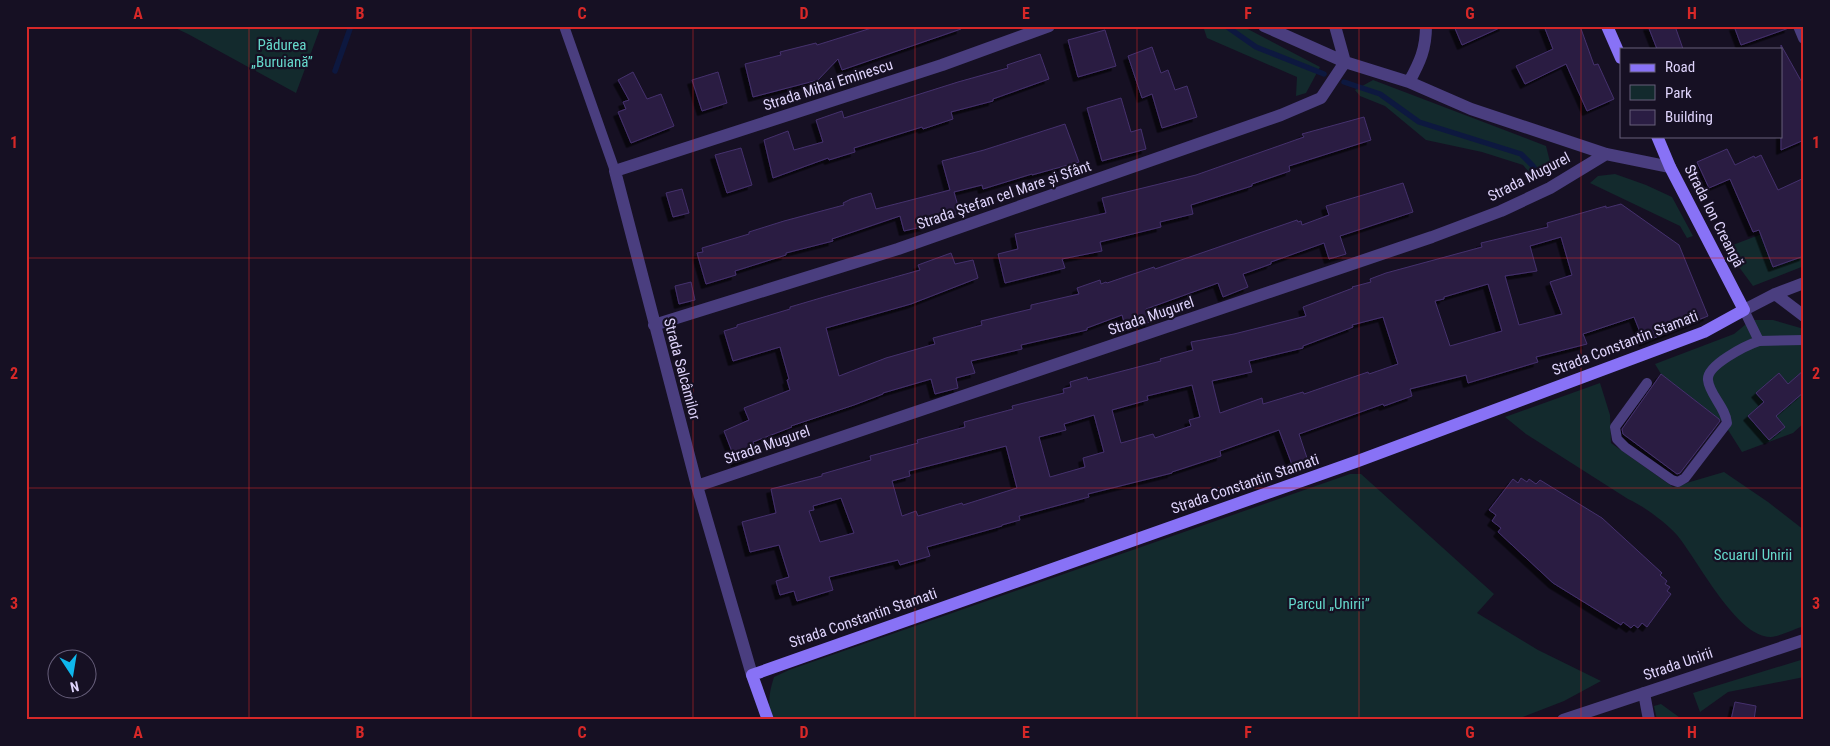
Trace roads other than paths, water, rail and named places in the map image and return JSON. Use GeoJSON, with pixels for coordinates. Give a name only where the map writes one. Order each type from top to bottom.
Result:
{"type":"FeatureCollection","features":[{"type":"Feature","properties":{"kind":"street","name":"Strada Mihai Eminescu"},"geometry":{"type":"LineString","coordinates":[[615,171],[942,65],[1049,26]]}},
{"type":"Feature","properties":{"kind":"street"},"geometry":{"type":"LineString","coordinates":[[1264,26],[1345,62],[1409,82],[1470,109],[1606,154],[1670,167]]}},
{"type":"Feature","properties":{"kind":"street"},"geometry":{"type":"LineString","coordinates":[[1335,26],[1345,62]]}},
{"type":"Feature","properties":{"kind":"street"},"geometry":{"type":"LineString","coordinates":[[1409,82],[1421,60],[1426,41],[1426,26]]}},
{"type":"Feature","properties":{"kind":"street"},"geometry":{"type":"LineString","coordinates":[[1607,26],[1620,56]]}},
{"type":"Feature","properties":{"kind":"street"},"geometry":{"type":"LineString","coordinates":[[1799,26],[1804,38]]}},
{"type":"Feature","properties":{"kind":"street","name":"Strada Ştefan cel Mare și Sfânt"},"geometry":{"type":"LineString","coordinates":[[654,325],[898,249],[1281,115],[1321,98],[1345,62]]}},
{"type":"Feature","properties":{"kind":"street","name":"Strada Ion Creangă"},"geometry":{"type":"LineString","coordinates":[[1658,138],[1670,167],[1744,310]]}},
{"type":"Feature","properties":{"kind":"street","name":"Strada Mugurel"},"geometry":{"type":"LineString","coordinates":[[697,486],[1432,237],[1501,211],[1550,188],[1606,154]]}},
{"type":"Feature","properties":{"kind":"street","name":"Strada Salcâmilor"},"geometry":{"type":"LineString","coordinates":[[615,171],[697,486],[752,675],[768,720]]}},
{"type":"Feature","properties":{"kind":"street"},"geometry":{"type":"LineString","coordinates":[[1744,310],[1775,294],[1804,283]]}},
{"type":"Feature","properties":{"kind":"street"},"geometry":{"type":"LineString","coordinates":[[1775,294],[1804,316]]}},
{"type":"Feature","properties":{"kind":"street","name":"Strada Constantin Stamati"},"geometry":{"type":"LineString","coordinates":[[752,675],[1380,454],[1704,332],[1744,310]]}},
{"type":"Feature","properties":{"kind":"street","name":"Strada Unirii"},"geometry":{"type":"LineString","coordinates":[[1563,720],[1804,640]]}},
{"type":"Feature","properties":{"kind":"street"},"geometry":{"type":"LineString","coordinates":[[1644,693],[1649,720]]}},
{"type":"Feature","properties":{"kind":"lane","name":"Strada Salcâmilor"},"geometry":{"type":"LineString","coordinates":[[564,26],[615,171]]}},
{"type":"Feature","properties":{"kind":"lane"},"geometry":{"type":"LineString","coordinates":[[1744,310],[1759,341]]}},
{"type":"Feature","properties":{"kind":"lane"},"geometry":{"type":"LineString","coordinates":[[1647,383],[1615,427],[1617,439],[1625,447],[1672,480],[1678,482],[1685,478],[1727,423],[1727,416],[1707,381],[1709,373],[1717,364],[1745,346],[1759,341],[1804,340]]}},
{"type":"Feature","properties":{"kind":"waterway"},"geometry":{"type":"LineString","coordinates":[[335,71],[351,26]]}},
{"type":"Feature","properties":{"kind":"waterway"},"geometry":{"type":"LineString","coordinates":[[1226,26],[1256,47],[1324,74]]}},
{"type":"Feature","properties":{"kind":"waterway"},"geometry":{"type":"LineString","coordinates":[[1344,82],[1380,94],[1419,122],[1521,154],[1538,173]]}},
{"type":"Feature","properties":{"kind":"park label","name":"Pădurea „Buruiană”"},"geometry":{"type":"Point","coordinates":[282,54]}},
{"type":"Feature","properties":{"kind":"park label","name":"Scuarul Unirii"},"geometry":{"type":"Point","coordinates":[1753,555]}},
{"type":"Feature","properties":{"kind":"park label","name":"Parcul „Unirii”"},"geometry":{"type":"Point","coordinates":[1329,604]}}]}
